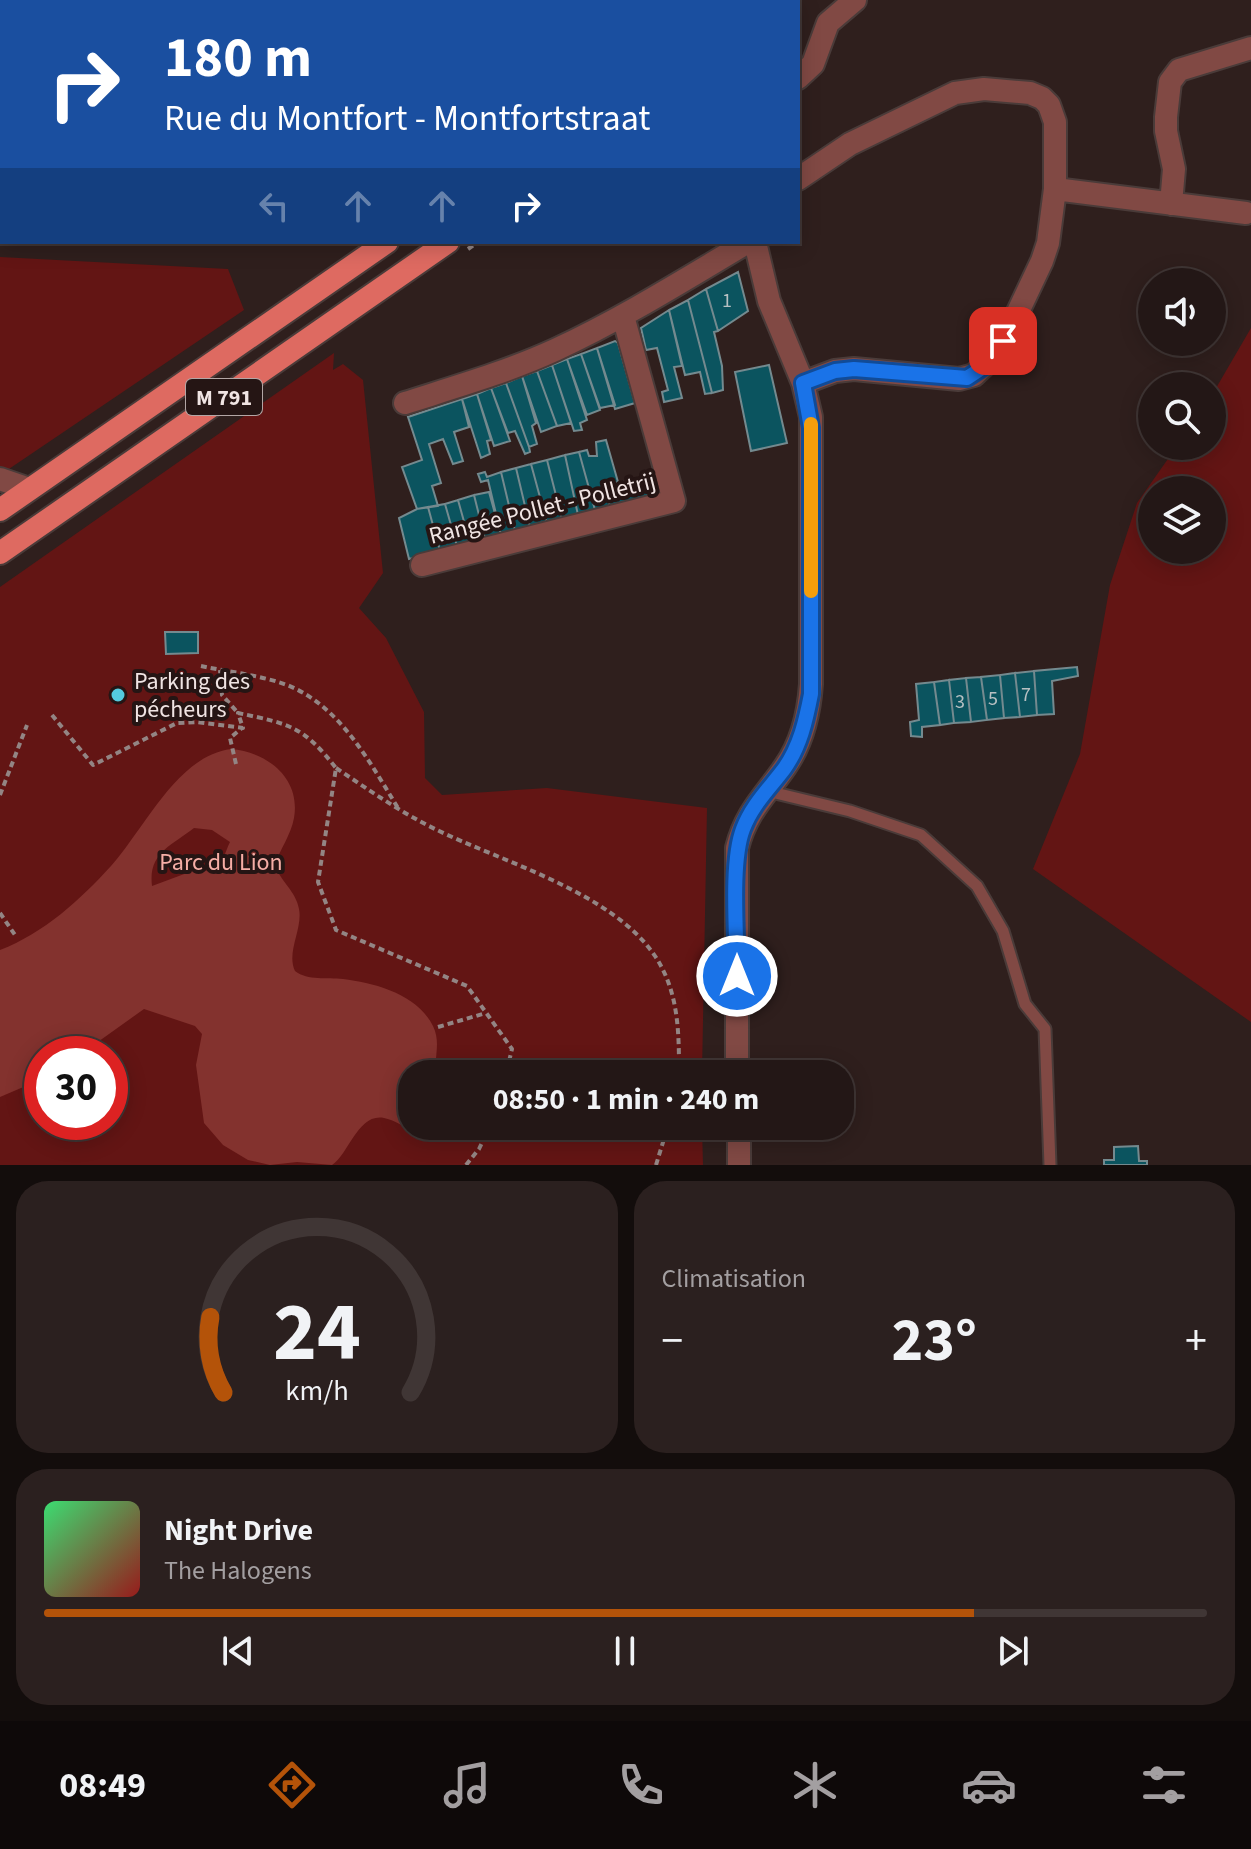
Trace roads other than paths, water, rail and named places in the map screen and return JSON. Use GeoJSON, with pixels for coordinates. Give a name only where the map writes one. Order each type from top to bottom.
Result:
{"type":"FeatureCollection","features":[{"type":"Feature","properties":{"kind":"main road","name":"M 791"},"geometry":{"type":"LineString","coordinates":[[0,510],[384,244]]}},
{"type":"Feature","properties":{"kind":"main road","name":"M 791"},"geometry":{"type":"LineString","coordinates":[[0,553],[445,244]]}},
{"type":"Feature","properties":{"kind":"street"},"geometry":{"type":"LineString","coordinates":[[800,76],[813,64],[828,23],[855,0]]}},
{"type":"Feature","properties":{"kind":"street"},"geometry":{"type":"LineString","coordinates":[[1171,204],[1174,169],[1166,125],[1172,78],[1179,70],[1251,48]]}},
{"type":"Feature","properties":{"kind":"street"},"geometry":{"type":"LineString","coordinates":[[800,178],[850,144],[944,97],[966,91],[984,89],[1034,94],[1051,108],[1055,122],[1055,189],[1048,243],[1003,341],[980,370],[959,379],[845,369],[803,383]]}},
{"type":"Feature","properties":{"kind":"street"},"geometry":{"type":"LineString","coordinates":[[1055,189],[1246,213]]}},
{"type":"Feature","properties":{"kind":"street"},"geometry":{"type":"LineString","coordinates":[[405,403],[542,355],[623,316],[745,244]]}},
{"type":"Feature","properties":{"kind":"street"},"geometry":{"type":"LineString","coordinates":[[737,1060],[737,848],[744,826],[796,749],[811,694],[811,428],[803,383],[773,312],[756,244]]}},
{"type":"Feature","properties":{"kind":"street","name":"Rangée Pollet - Polletrij"},"geometry":{"type":"LineString","coordinates":[[422,565],[674,501],[623,316]]}},
{"type":"Feature","properties":{"kind":"street"},"geometry":{"type":"LineString","coordinates":[[0,479],[29,489]]}},
{"type":"Feature","properties":{"kind":"street"},"geometry":{"type":"LineString","coordinates":[[739,1140],[739,1165]]}},
{"type":"Feature","properties":{"kind":"lane"},"geometry":{"type":"LineString","coordinates":[[766,791],[850,811],[921,835],[977,886],[1003,931],[1025,1004],[1045,1029],[1050,1165]]}},
{"type":"Feature","properties":{"kind":"place","name":"Parking des pécheurs"},"geometry":{"type":"Point","coordinates":[118,695]}},
{"type":"Feature","properties":{"kind":"park label","name":"Parc du Lion"},"geometry":{"type":"Point","coordinates":[221,862]}}]}
